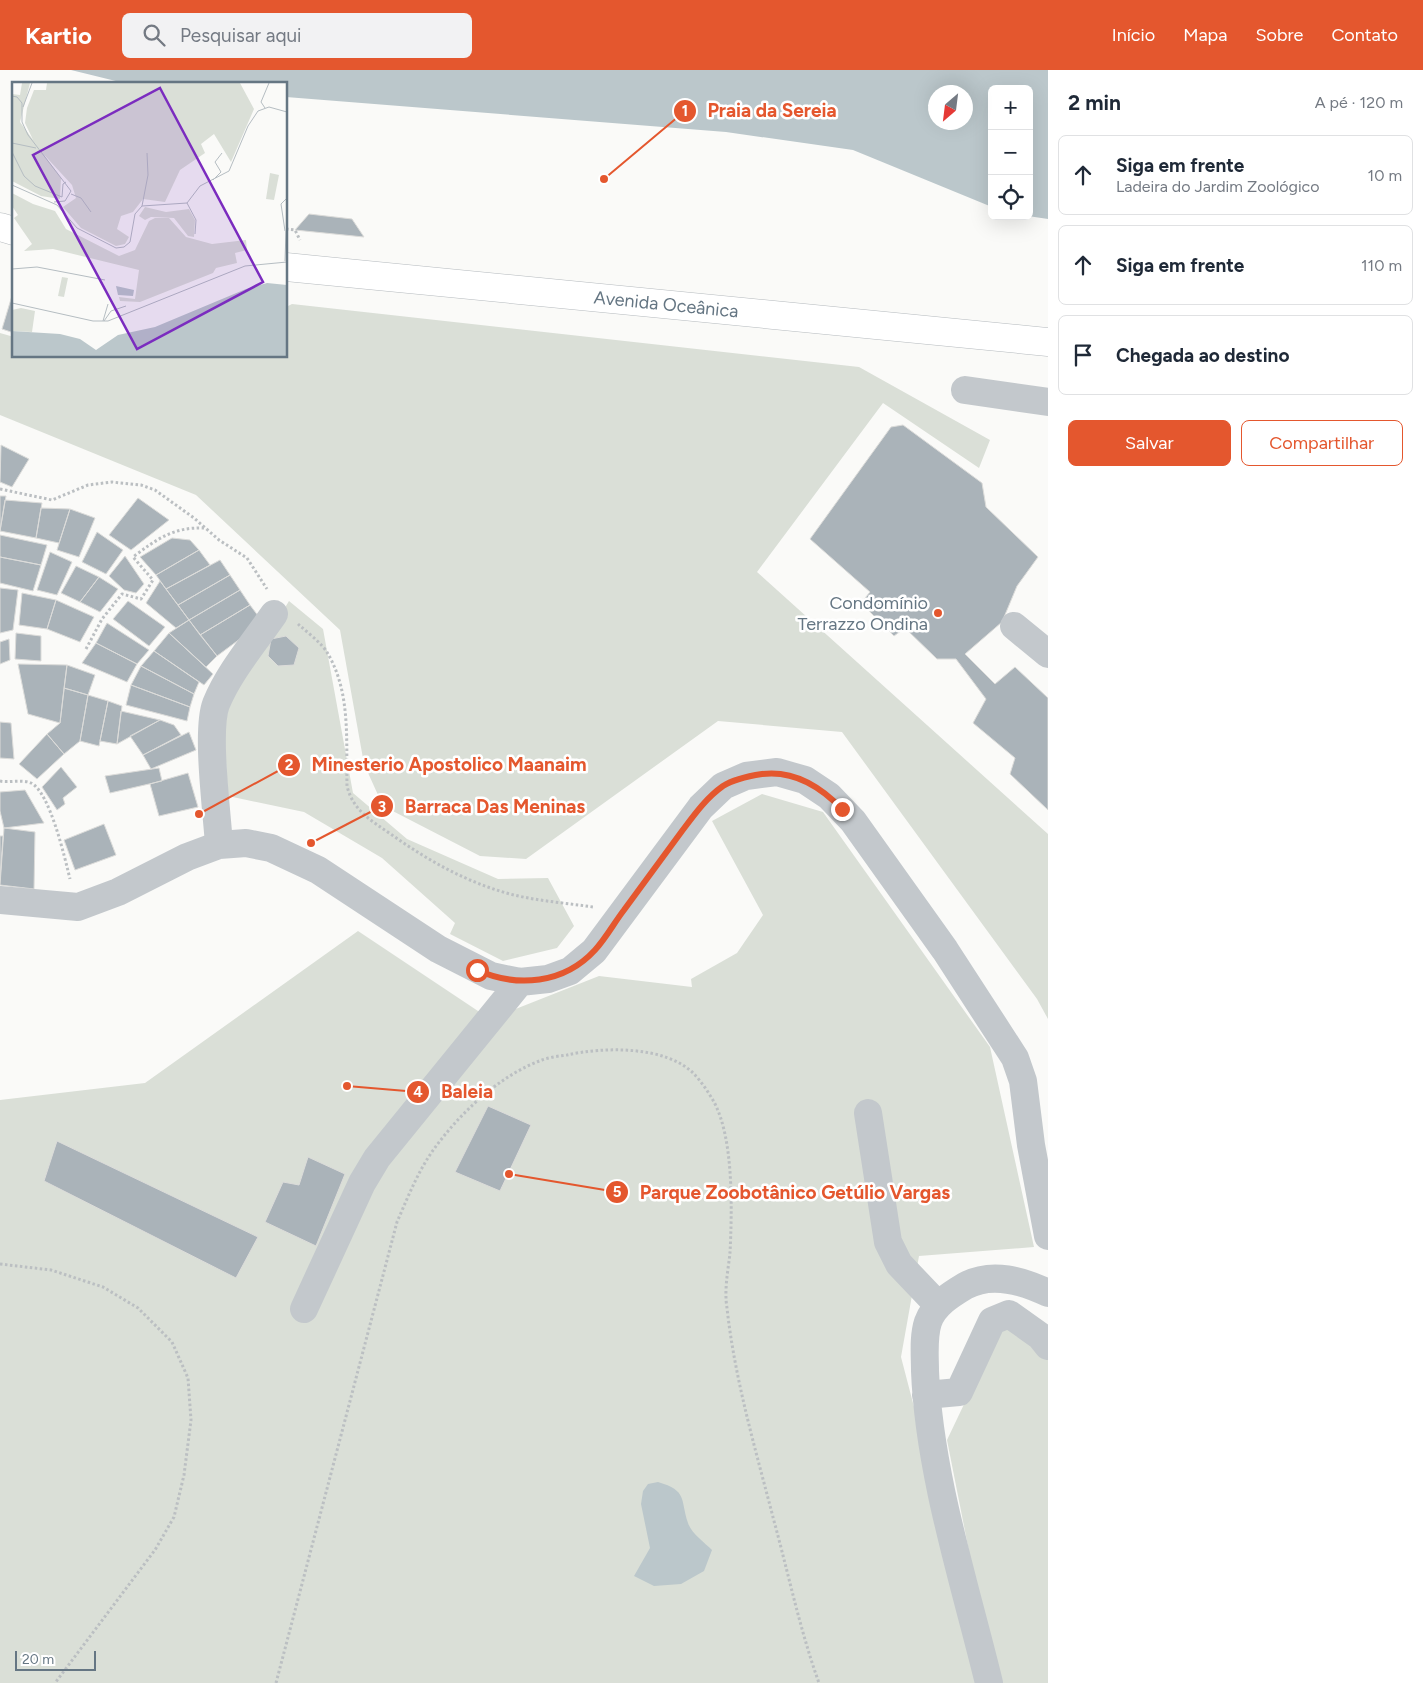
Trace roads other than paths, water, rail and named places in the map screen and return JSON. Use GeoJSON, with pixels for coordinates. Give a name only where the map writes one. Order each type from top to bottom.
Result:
{"type":"FeatureCollection","features":[{"type":"Feature","properties":{"kind":"main road","name":"Avenida Oceânica"},"geometry":{"type":"LineString","coordinates":[[288,267],[1048,342]]}},
{"type":"Feature","properties":{"kind":"street"},"geometry":{"type":"LineString","coordinates":[[965,390],[1048,402]]}},
{"type":"Feature","properties":{"kind":"street"},"geometry":{"type":"LineString","coordinates":[[219,845],[212,733],[216,706],[226,683],[273,608]]}},
{"type":"Feature","properties":{"kind":"street"},"geometry":{"type":"LineString","coordinates":[[1014,626],[1048,654]]}},
{"type":"Feature","properties":{"kind":"street"},"geometry":{"type":"LineString","coordinates":[[0,900],[78,907],[118,892],[187,857],[219,845],[246,843],[271,848],[318,870],[438,949],[491,976],[520,982],[548,978],[570,970],[594,951],[701,807],[723,786],[746,776],[777,772],[805,780],[830,796],[854,821],[934,934],[1015,1058],[1023,1081],[1031,1145],[1048,1236]]}},
{"type":"Feature","properties":{"kind":"street"},"geometry":{"type":"LineString","coordinates":[[304,1309],[362,1183],[377,1158],[520,982]]}},
{"type":"Feature","properties":{"kind":"street"},"geometry":{"type":"LineString","coordinates":[[868,1113],[888,1242],[899,1264],[938,1305]]}},
{"type":"Feature","properties":{"kind":"street"},"geometry":{"type":"LineString","coordinates":[[989,1683],[944,1499],[926,1396],[925,1352],[928,1322],[938,1305],[973,1282],[997,1278],[1028,1283],[1048,1293]]}},
{"type":"Feature","properties":{"kind":"street"},"geometry":{"type":"LineString","coordinates":[[926,1396],[959,1392],[992,1321],[1009,1314],[1040,1336],[1048,1346]]}},
{"type":"Feature","properties":{"kind":"place","name":"Praia da Sereia"},"geometry":{"type":"Point","coordinates":[604,179]}},
{"type":"Feature","properties":{"kind":"place","name":"Condomínio Terrazzo Ondina"},"geometry":{"type":"Point","coordinates":[938,613]}},
{"type":"Feature","properties":{"kind":"place","name":"Minesterio Apostolico Maanaim"},"geometry":{"type":"Point","coordinates":[199,814]}},
{"type":"Feature","properties":{"kind":"place","name":"Barraca Das Meninas"},"geometry":{"type":"Point","coordinates":[311,843]}},
{"type":"Feature","properties":{"kind":"place","name":"Baleia"},"geometry":{"type":"Point","coordinates":[347,1086]}},
{"type":"Feature","properties":{"kind":"place","name":"Parque Zoobotânico Getúlio Vargas"},"geometry":{"type":"Point","coordinates":[509,1174]}}]}
